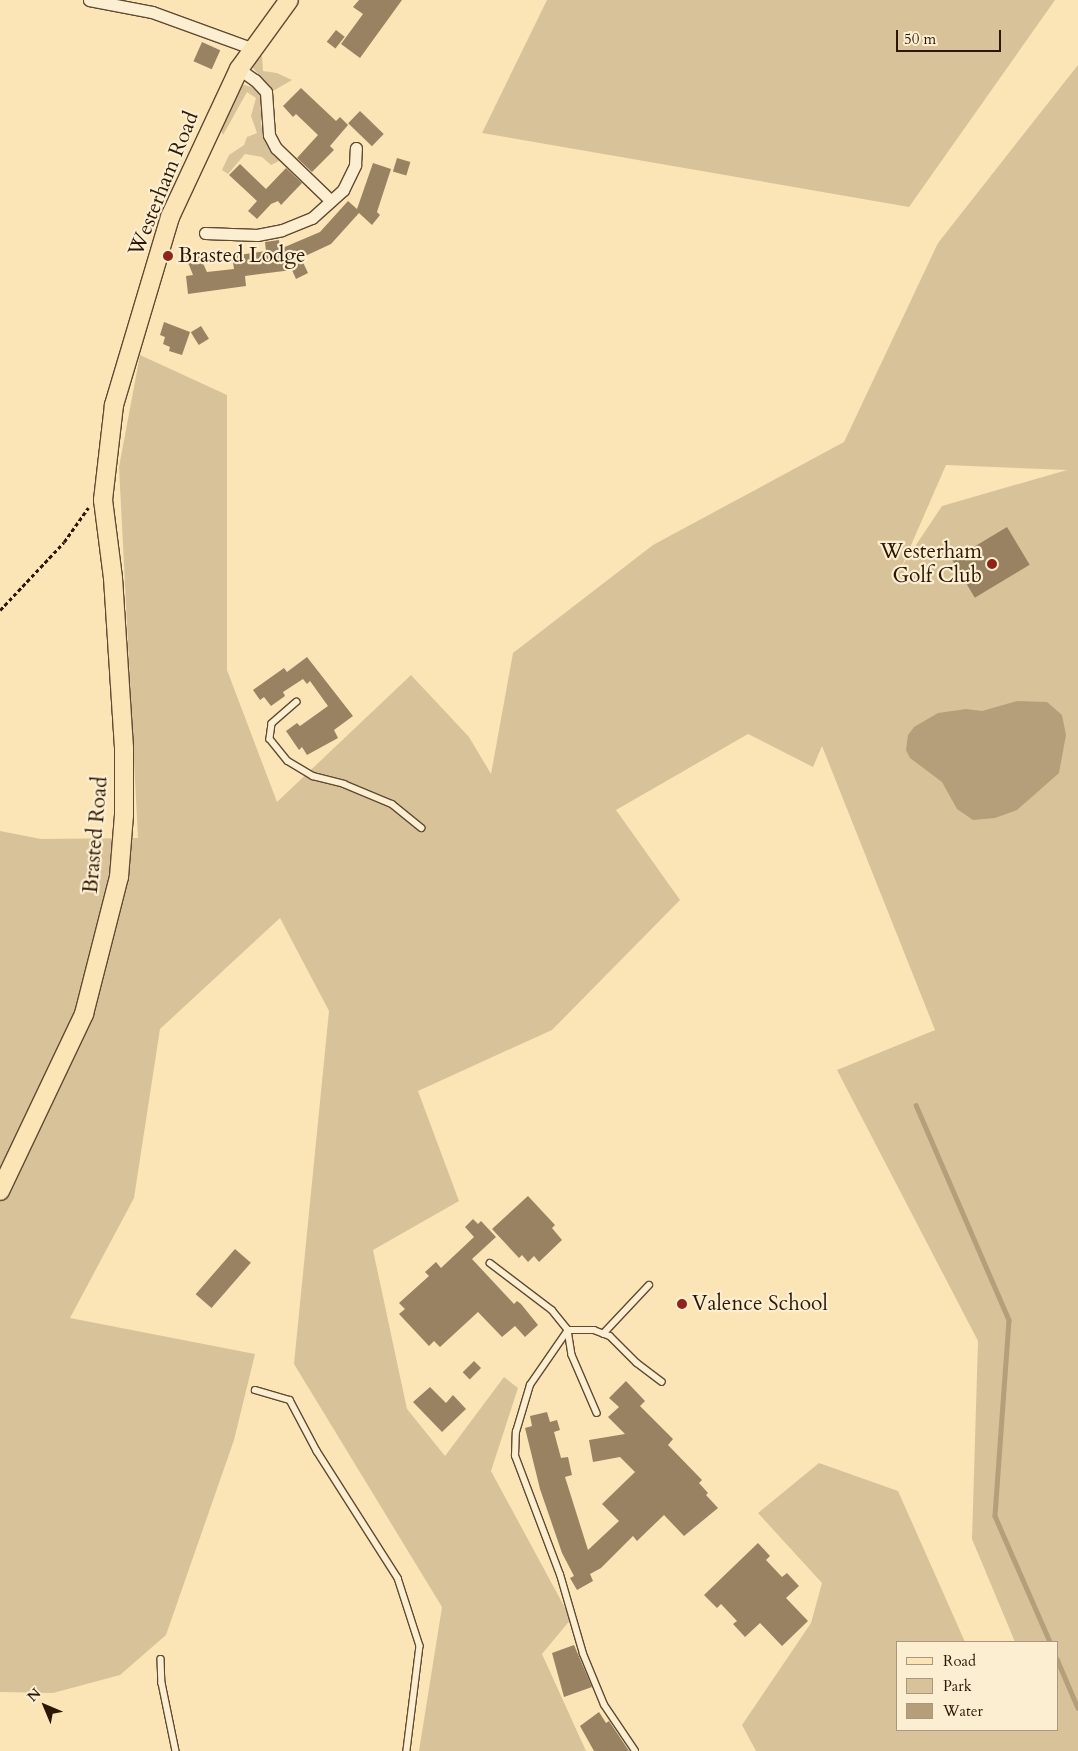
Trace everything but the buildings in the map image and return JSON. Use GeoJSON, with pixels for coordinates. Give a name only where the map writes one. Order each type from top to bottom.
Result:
{"type":"FeatureCollection","features":[{"type":"Feature","properties":{"kind":"main road","name":"Westerham Road"},"geometry":{"type":"LineString","coordinates":[[106,460],[114,406],[160,244],[238,70],[251,48],[289,0]]}},
{"type":"Feature","properties":{"kind":"main road","name":"Brasted Road"},"geometry":{"type":"LineString","coordinates":[[0,1191],[84,1014],[119,877],[124,748],[113,578],[103,500],[106,460]]}},
{"type":"Feature","properties":{"kind":"street"},"geometry":{"type":"LineString","coordinates":[[89,0],[152,12],[251,48]]}},
{"type":"Feature","properties":{"kind":"street"},"geometry":{"type":"LineString","coordinates":[[238,70],[255,80],[266,92],[269,135],[276,148],[331,201]]}},
{"type":"Feature","properties":{"kind":"street"},"geometry":{"type":"LineString","coordinates":[[205,234],[256,235],[282,230],[312,218],[343,190],[355,165],[356,148]]}},
{"type":"Feature","properties":{"kind":"lane"},"geometry":{"type":"LineString","coordinates":[[297,702],[272,724],[270,739],[288,761],[313,776],[344,784],[392,804],[407,812],[422,828]]}},
{"type":"Feature","properties":{"kind":"lane"},"geometry":{"type":"LineString","coordinates":[[490,1263],[552,1310],[568,1330],[572,1355],[597,1413]]}},
{"type":"Feature","properties":{"kind":"lane"},"geometry":{"type":"LineString","coordinates":[[603,1334],[649,1285]]}},
{"type":"Feature","properties":{"kind":"lane"},"geometry":{"type":"LineString","coordinates":[[568,1330],[603,1334],[662,1382]]}},
{"type":"Feature","properties":{"kind":"lane"},"geometry":{"type":"LineString","coordinates":[[568,1330],[530,1385],[516,1432],[514,1456],[530,1490],[597,1688],[604,1705],[635,1751]]}},
{"type":"Feature","properties":{"kind":"lane"},"geometry":{"type":"LineString","coordinates":[[255,1390],[290,1400],[317,1451],[398,1578],[420,1646],[407,1751]]}},
{"type":"Feature","properties":{"kind":"lane"},"geometry":{"type":"LineString","coordinates":[[160,1660],[176,1751]]}},
{"type":"Feature","properties":{"kind":"path"},"geometry":{"type":"LineString","coordinates":[[0,610],[64,542],[93,502],[103,500]]}},
{"type":"Feature","properties":{"kind":"green space"},"geometry":{"type":"Polygon","coordinates":[[[547,0],[1055,0],[909,207],[482,133],[547,0]]]}},
{"type":"Feature","properties":{"kind":"green space"},"geometry":{"type":"Polygon","coordinates":[[[262,56],[263,71],[277,73],[292,80],[273,91],[252,67],[254,60],[262,56]]]}},
{"type":"Feature","properties":{"kind":"green space"},"geometry":{"type":"Polygon","coordinates":[[[1078,65],[1078,1751],[756,1751],[742,1725],[811,1623],[822,1583],[758,1513],[819,1463],[898,1491],[965,1641],[896,1641],[896,1731],[1058,1731],[1058,1641],[1015,1641],[972,1539],[978,1341],[837,1070],[935,1030],[822,746],[813,767],[748,734],[616,810],[680,900],[552,1030],[418,1091],[459,1201],[373,1250],[407,1409],[445,1456],[504,1377],[518,1388],[491,1471],[571,1619],[542,1654],[586,1751],[419,1751],[442,1607],[294,1364],[329,1011],[280,918],[160,1029],[134,1198],[70,1318],[255,1354],[234,1440],[166,1635],[120,1675],[53,1693],[0,1692],[0,831],[41,839],[138,838],[119,467],[140,355],[227,395],[227,670],[277,802],[411,675],[469,737],[491,774],[513,653],[653,545],[844,442],[938,243],[1078,65]],[[946,465],[902,566],[942,506],[1067,470],[946,465]]]}},
{"type":"Feature","properties":{"kind":"green space"},"geometry":{"type":"Polygon","coordinates":[[[244,85],[256,88],[263,96],[261,124],[264,138],[281,160],[271,165],[262,157],[245,154],[228,174],[222,170],[229,155],[244,145],[247,137],[257,133],[251,116],[256,98],[247,92],[223,135],[220,128],[238,89],[244,85]]]}},
{"type":"Feature","properties":{"kind":"water"},"geometry":{"type":"Polygon","coordinates":[[[1017,701],[1047,702],[1062,715],[1066,735],[1059,773],[1017,810],[995,818],[973,820],[957,809],[942,782],[910,758],[906,750],[908,735],[914,727],[938,713],[966,709],[982,711],[1017,701]]]}},
{"type":"Feature","properties":{"kind":"waterway"},"geometry":{"type":"LineString","coordinates":[[916,1105],[1009,1320],[995,1516],[1050,1641]]}},
{"type":"Feature","properties":{"kind":"waterway"},"geometry":{"type":"LineString","coordinates":[[1058,1661],[1078,1708]]}},
{"type":"Feature","properties":{"kind":"place","name":"Brasted Lodge"},"geometry":{"type":"Point","coordinates":[168,256]}},
{"type":"Feature","properties":{"kind":"place","name":"Westerham Golf Club"},"geometry":{"type":"Point","coordinates":[992,564]}},
{"type":"Feature","properties":{"kind":"place","name":"Valence School"},"geometry":{"type":"Point","coordinates":[682,1304]}}]}
